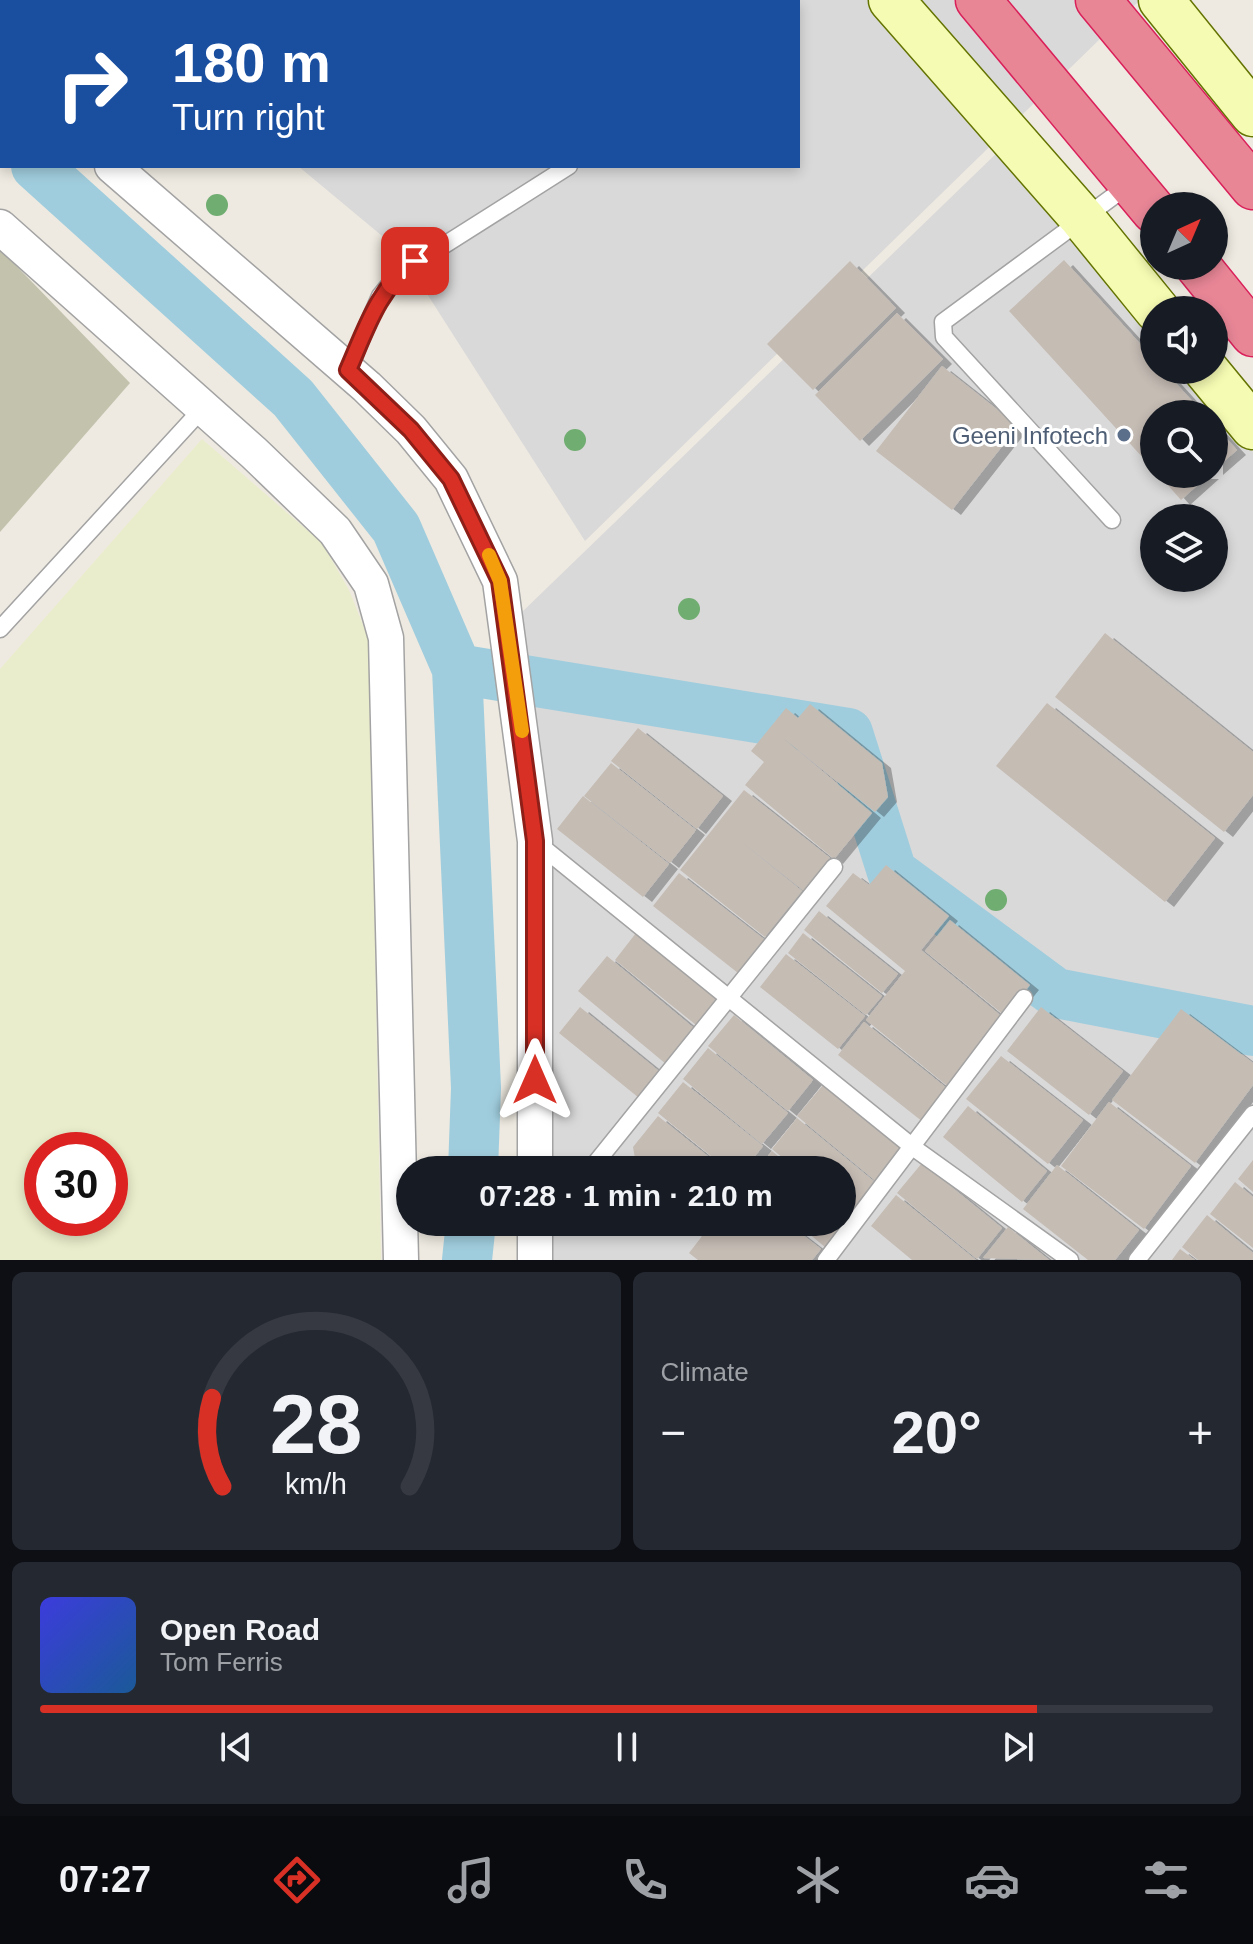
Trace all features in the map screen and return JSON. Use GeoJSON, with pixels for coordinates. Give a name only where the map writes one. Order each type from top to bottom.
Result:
{"type":"FeatureCollection","features":[{"type":"Feature","properties":{"kind":"highway"},"geometry":{"type":"LineString","coordinates":[[978,0],[1140,193]]}},
{"type":"Feature","properties":{"kind":"highway"},"geometry":{"type":"LineString","coordinates":[[1098,0],[1253,187]]}},
{"type":"Feature","properties":{"kind":"highway"},"geometry":{"type":"LineString","coordinates":[[1209,280],[1253,334]]}},
{"type":"Feature","properties":{"kind":"street"},"geometry":{"type":"LineString","coordinates":[[891,0],[1083,219],[1146,296]]}},
{"type":"Feature","properties":{"kind":"street"},"geometry":{"type":"LineString","coordinates":[[1161,0],[1253,114]]}},
{"type":"Feature","properties":{"kind":"street"},"geometry":{"type":"LineString","coordinates":[[114,168],[348,370],[411,430],[451,479],[500,581],[535,841],[535,1156]]}},
{"type":"Feature","properties":{"kind":"street"},"geometry":{"type":"LineString","coordinates":[[0,227],[335,531],[371,584],[386,638],[401,1260]]}},
{"type":"Feature","properties":{"kind":"street"},"geometry":{"type":"LineString","coordinates":[[1218,384],[1253,427]]}},
{"type":"Feature","properties":{"kind":"street"},"geometry":{"type":"LineString","coordinates":[[535,1236],[535,1260]]}},
{"type":"Feature","properties":{"kind":"lane"},"geometry":{"type":"LineString","coordinates":[[348,370],[380,296],[397,275],[566,168]]}},
{"type":"Feature","properties":{"kind":"lane"},"geometry":{"type":"LineString","coordinates":[[1112,520],[944,337],[943,322],[1083,219],[1140,198]]}},
{"type":"Feature","properties":{"kind":"lane"},"geometry":{"type":"LineString","coordinates":[[0,629],[203,408]]}},
{"type":"Feature","properties":{"kind":"lane"},"geometry":{"type":"LineString","coordinates":[[535,841],[914,1148],[1070,1260]]}},
{"type":"Feature","properties":{"kind":"lane"},"geometry":{"type":"LineString","coordinates":[[601,1156],[834,867]]}},
{"type":"Feature","properties":{"kind":"lane"},"geometry":{"type":"LineString","coordinates":[[826,1260],[914,1148],[1024,998]]}},
{"type":"Feature","properties":{"kind":"lane"},"geometry":{"type":"LineString","coordinates":[[1137,1260],[1253,1114]]}},
{"type":"Feature","properties":{"kind":"shaded area"},"geometry":{"type":"Polygon","coordinates":[[[800,0],[1140,0],[585,541],[399,250],[300,168],[800,168],[800,0]]]}},
{"type":"Feature","properties":{"kind":"shaded area"},"geometry":{"type":"Polygon","coordinates":[[[1002,148],[1140,315],[1140,384],[1197,384],[1210,400],[1140,400],[1140,488],[1228,488],[1228,422],[1253,452],[1253,1260],[550,1260],[549,1236],[856,1236],[856,1156],[546,1156],[535,866],[535,708],[521,613],[1002,148]]]}},
{"type":"Feature","properties":{"kind":"shaded area"},"geometry":{"type":"Polygon","coordinates":[[[0,249],[130,383],[0,532],[0,249]]]}},
{"type":"Feature","properties":{"kind":"shaded area"},"geometry":{"type":"Polygon","coordinates":[[[202,439],[322,543],[349,590],[369,640],[381,1260],[0,1260],[0,669],[202,439]]]}},
{"type":"Feature","properties":{"kind":"building"},"geometry":{"type":"Polygon","coordinates":[[[1064,260],[1140,344],[1140,384],[1177,384],[1191,400],[1140,400],[1140,455],[1009,311],[1064,260]]]}},
{"type":"Feature","properties":{"kind":"building"},"geometry":{"type":"Polygon","coordinates":[[[850,261],[896,308],[813,390],[767,344],[850,261]]]}},
{"type":"Feature","properties":{"kind":"building"},"geometry":{"type":"Polygon","coordinates":[[[897,313],[943,359],[860,441],[815,395],[897,313]]]}},
{"type":"Feature","properties":{"kind":"building"},"geometry":{"type":"Polygon","coordinates":[[[942,366],[1018,426],[952,510],[876,451],[942,366]]]}},
{"type":"Feature","properties":{"kind":"building"},"geometry":{"type":"Polygon","coordinates":[[[1228,440],[1237,450],[1228,458],[1228,440]]]}},
{"type":"Feature","properties":{"kind":"building"},"geometry":{"type":"Polygon","coordinates":[[[1170,488],[1194,488],[1181,500],[1170,488]]]}},
{"type":"Feature","properties":{"kind":"building"},"geometry":{"type":"Polygon","coordinates":[[[1105,633],[1253,752],[1253,795],[1224,832],[1055,697],[1105,633]]]}},
{"type":"Feature","properties":{"kind":"building"},"geometry":{"type":"Polygon","coordinates":[[[1047,703],[1215,838],[1165,902],[996,766],[1047,703]]]}},
{"type":"Feature","properties":{"kind":"building"},"geometry":{"type":"Polygon","coordinates":[[[810,704],[882,763],[888,797],[875,812],[783,738],[872,813],[834,859],[745,785],[764,762],[751,751],[786,708],[798,718],[810,704]]]}},
{"type":"Feature","properties":{"kind":"building"},"geometry":{"type":"Polygon","coordinates":[[[638,728],[723,796],[697,829],[611,761],[638,728]]]}},
{"type":"Feature","properties":{"kind":"building"},"geometry":{"type":"Polygon","coordinates":[[[611,763],[696,830],[670,863],[584,796],[611,763]]]}},
{"type":"Feature","properties":{"kind":"building"},"geometry":{"type":"Polygon","coordinates":[[[744,790],[830,858],[804,891],[738,839],[802,891],[765,937],[680,870],[744,790]]]}},
{"type":"Feature","properties":{"kind":"building"},"geometry":{"type":"Polygon","coordinates":[[[583,796],[669,864],[643,897],[557,829],[583,796]]]}},
{"type":"Feature","properties":{"kind":"building"},"geometry":{"type":"Polygon","coordinates":[[[886,865],[949,916],[921,950],[1006,1020],[951,1089],[866,1020],[905,971],[826,906],[853,873],[869,885],[886,865]]]}},
{"type":"Feature","properties":{"kind":"building"},"geometry":{"type":"Polygon","coordinates":[[[679,873],[765,940],[738,973],[653,906],[679,873]]]}},
{"type":"Feature","properties":{"kind":"building"},"geometry":{"type":"Polygon","coordinates":[[[819,911],[898,974],[882,993],[804,930],[819,911]]]}},
{"type":"Feature","properties":{"kind":"building"},"geometry":{"type":"Polygon","coordinates":[[[950,920],[1030,985],[1005,1016],[925,951],[950,920]]]}},
{"type":"Feature","properties":{"kind":"building"},"geometry":{"type":"Polygon","coordinates":[[[636,933],[717,999],[696,1025],[615,960],[636,933]]]}},
{"type":"Feature","properties":{"kind":"building"},"geometry":{"type":"Polygon","coordinates":[[[803,933],[882,996],[866,1015],[788,953],[803,933]]]}},
{"type":"Feature","properties":{"kind":"building"},"geometry":{"type":"Polygon","coordinates":[[[786,954],[865,1016],[838,1049],[760,987],[786,954]]]}},
{"type":"Feature","properties":{"kind":"building"},"geometry":{"type":"Polygon","coordinates":[[[607,956],[695,1029],[666,1064],[578,991],[607,956]]]}},
{"type":"Feature","properties":{"kind":"building"},"geometry":{"type":"Polygon","coordinates":[[[580,1007],[660,1072],[639,1098],[559,1033],[580,1007]]]}},
{"type":"Feature","properties":{"kind":"building"},"geometry":{"type":"Polygon","coordinates":[[[1041,1007],[1123,1071],[1089,1115],[1007,1051],[1041,1007]]]}},
{"type":"Feature","properties":{"kind":"building"},"geometry":{"type":"Polygon","coordinates":[[[1181,1009],[1253,1063],[1253,1085],[1195,1163],[1112,1100],[1181,1009]]]}},
{"type":"Feature","properties":{"kind":"building"},"geometry":{"type":"Polygon","coordinates":[[[734,1015],[813,1080],[788,1111],[708,1046],[734,1015]]]}},
{"type":"Feature","properties":{"kind":"building"},"geometry":{"type":"Polygon","coordinates":[[[864,1022],[949,1090],[923,1122],[838,1055],[864,1022]]]}},
{"type":"Feature","properties":{"kind":"building"},"geometry":{"type":"Polygon","coordinates":[[[708,1048],[788,1113],[762,1144],[683,1079],[708,1048]]]}},
{"type":"Feature","properties":{"kind":"building"},"geometry":{"type":"Polygon","coordinates":[[[1001,1056],[1083,1120],[1048,1164],[966,1099],[1001,1056]]]}},
{"type":"Feature","properties":{"kind":"building"},"geometry":{"type":"Polygon","coordinates":[[[683,1082],[763,1146],[755,1156],[711,1156],[658,1113],[683,1082]]]}},
{"type":"Feature","properties":{"kind":"building"},"geometry":{"type":"Polygon","coordinates":[[[823,1085],[902,1150],[877,1182],[856,1165],[856,1156],[845,1156],[797,1116],[823,1085]]]}},
{"type":"Feature","properties":{"kind":"building"},"geometry":{"type":"Polygon","coordinates":[[[1109,1102],[1191,1166],[1144,1229],[1061,1166],[1109,1102]]]}},
{"type":"Feature","properties":{"kind":"building"},"geometry":{"type":"Polygon","coordinates":[[[968,1106],[1047,1171],[1022,1202],[943,1137],[968,1106]]]}},
{"type":"Feature","properties":{"kind":"building"},"geometry":{"type":"Polygon","coordinates":[[[658,1116],[708,1156],[635,1156],[633,1147],[658,1116]]]}},
{"type":"Feature","properties":{"kind":"building"},"geometry":{"type":"Polygon","coordinates":[[[797,1118],[843,1156],[780,1156],[772,1149],[797,1118]]]}},
{"type":"Feature","properties":{"kind":"building"},"geometry":{"type":"Polygon","coordinates":[[[1253,1160],[1253,1192],[1238,1179],[1253,1160]]]}},
{"type":"Feature","properties":{"kind":"building"},"geometry":{"type":"Polygon","coordinates":[[[922,1163],[1002,1228],[977,1259],[897,1193],[922,1163]]]}},
{"type":"Feature","properties":{"kind":"building"},"geometry":{"type":"Polygon","coordinates":[[[1057,1165],[1139,1230],[1115,1260],[1088,1260],[1023,1209],[1057,1165]]]}},
{"type":"Feature","properties":{"kind":"building"},"geometry":{"type":"Polygon","coordinates":[[[856,1167],[876,1183],[856,1208],[856,1167]]]}},
{"type":"Feature","properties":{"kind":"building"},"geometry":{"type":"Polygon","coordinates":[[[1235,1182],[1253,1197],[1253,1248],[1210,1214],[1235,1182]]]}},
{"type":"Feature","properties":{"kind":"building"},"geometry":{"type":"Polygon","coordinates":[[[896,1195],[976,1260],[912,1260],[871,1226],[896,1195]]]}},
{"type":"Feature","properties":{"kind":"building"},"geometry":{"type":"Polygon","coordinates":[[[1207,1215],[1253,1253],[1253,1260],[1198,1260],[1182,1247],[1207,1215]]]}},
{"type":"Feature","properties":{"kind":"building"},"geometry":{"type":"Polygon","coordinates":[[[1008,1227],[1049,1260],[983,1258],[1008,1227]]]}},
{"type":"Feature","properties":{"kind":"building"},"geometry":{"type":"Polygon","coordinates":[[[702,1236],[804,1236],[821,1249],[812,1260],[698,1260],[689,1253],[702,1236]]]}},
{"type":"Feature","properties":{"kind":"building"},"geometry":{"type":"Polygon","coordinates":[[[812,1236],[835,1236],[826,1248],[812,1236]]]}},
{"type":"Feature","properties":{"kind":"building"},"geometry":{"type":"Polygon","coordinates":[[[1180,1249],[1195,1260],[1172,1260],[1180,1249]]]}},
{"type":"Feature","properties":{"kind":"waterway"},"geometry":{"type":"LineString","coordinates":[[38,168],[293,398],[396,528],[457,669],[476,1088],[474,1156]]}},
{"type":"Feature","properties":{"kind":"waterway"},"geometry":{"type":"LineString","coordinates":[[457,669],[848,733],[892,872],[1056,993],[1253,1031]]}},
{"type":"Feature","properties":{"kind":"waterway"},"geometry":{"type":"LineString","coordinates":[[467,1260],[470,1236]]}},
{"type":"Feature","properties":{"kind":"slow traffic"},"geometry":{"type":"LineString","coordinates":[[489,555],[500,581],[522,731]]}},
{"type":"Feature","properties":{"kind":"place","name":"Geeni Infotech"},"geometry":{"type":"Point","coordinates":[1124,435]}},
{"type":"Feature","properties":{"kind":"route"},"geometry":{"type":"LineString","coordinates":[[415,261],[397,275],[380,296],[348,370],[411,430],[451,479],[500,581],[535,841],[535,1080]]}}]}
